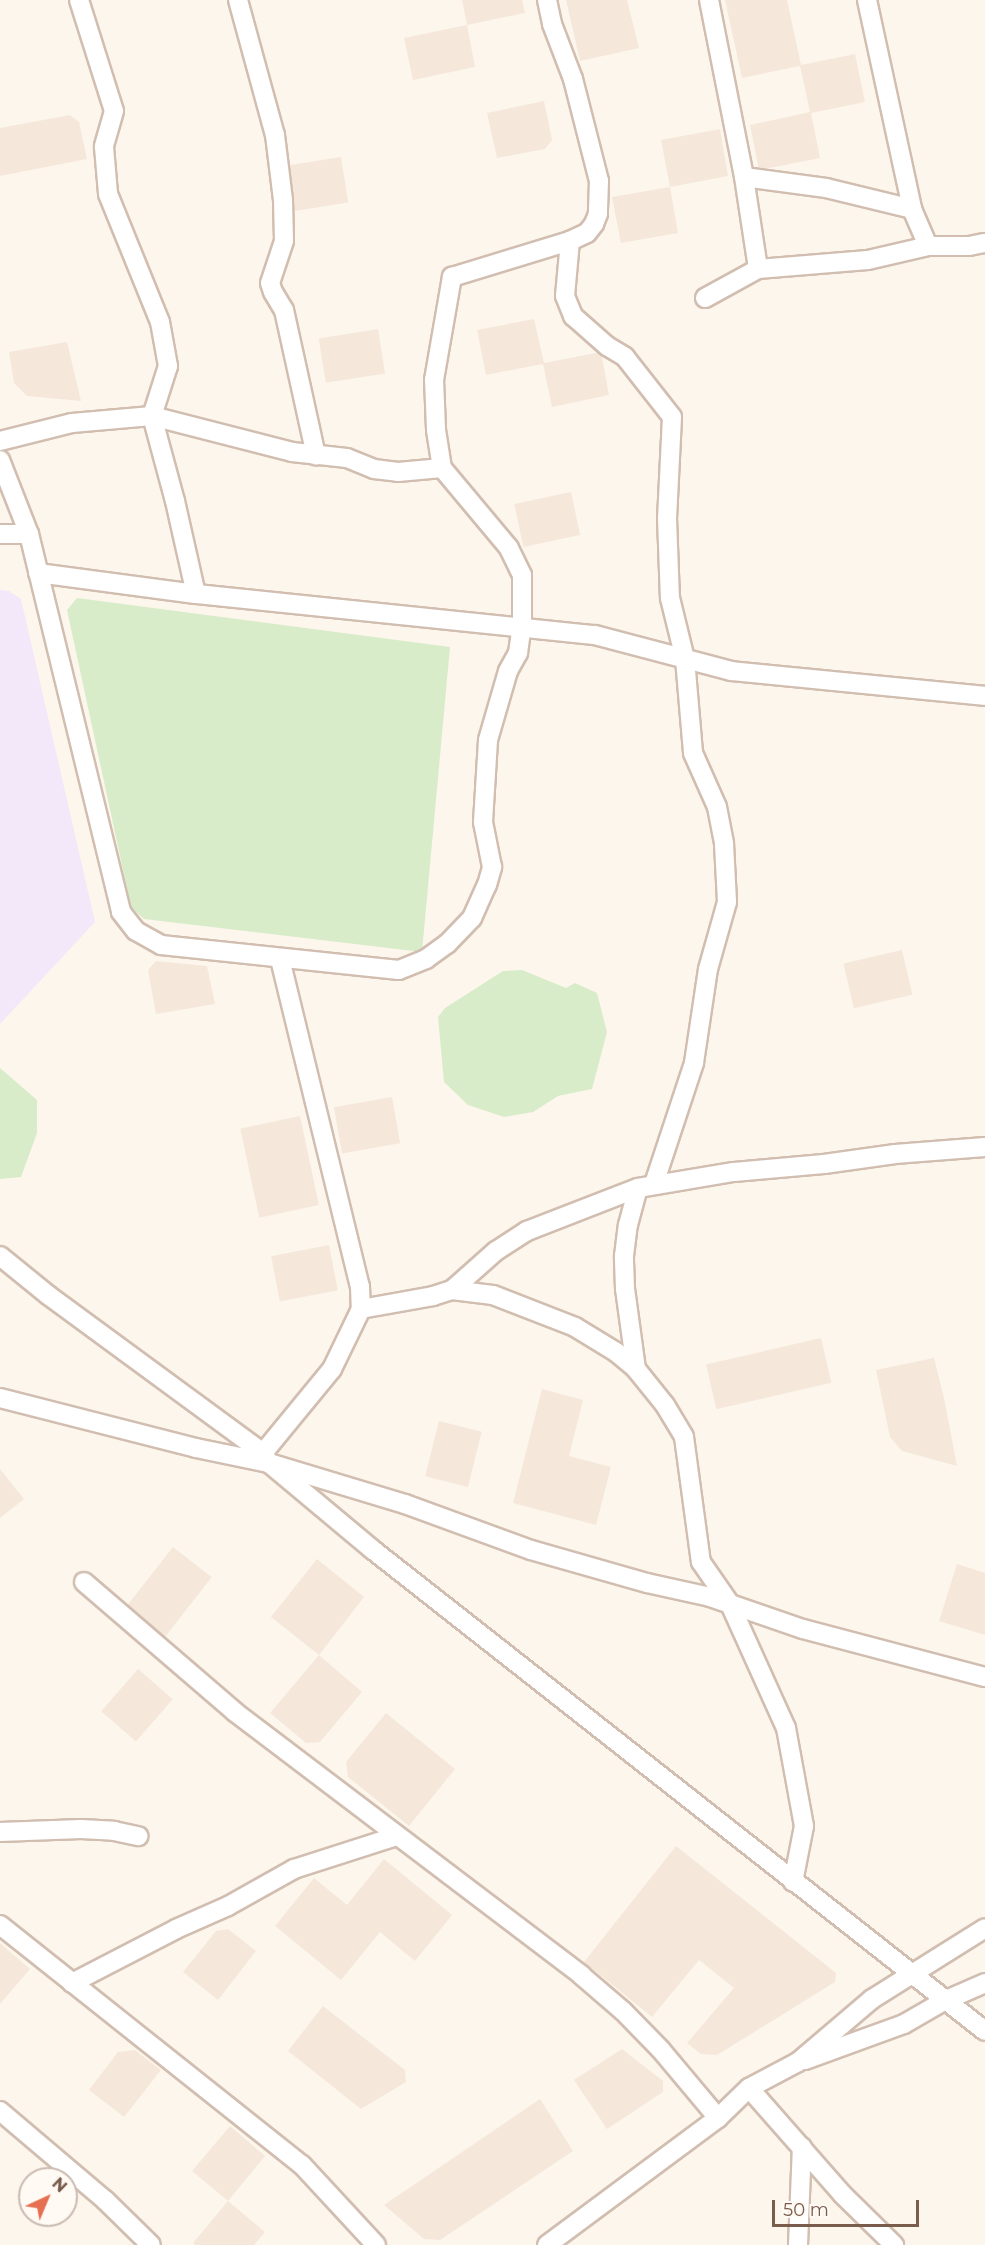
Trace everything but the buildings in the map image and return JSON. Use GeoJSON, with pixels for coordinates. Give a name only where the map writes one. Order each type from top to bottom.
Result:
{"type":"FeatureCollection","features":[{"type":"Feature","properties":{"kind":"street"},"geometry":{"type":"LineString","coordinates":[[79,0],[114,111],[104,147],[108,194],[160,322],[168,366],[152,416],[175,501],[196,594]]}},
{"type":"Feature","properties":{"kind":"street"},"geometry":{"type":"LineString","coordinates":[[238,0],[275,135],[283,200],[284,241],[270,283],[284,310],[316,456]]}},
{"type":"Feature","properties":{"kind":"street"},"geometry":{"type":"LineString","coordinates":[[0,460],[28,534],[121,912],[136,932],[161,945],[399,970],[426,959],[447,944],[472,918],[492,867],[483,822],[488,740],[508,671],[518,653],[522,626],[522,575],[509,548],[460,493],[442,468],[436,429],[434,380],[452,277],[570,242],[587,233],[598,214],[599,181],[573,79],[552,24],[547,0]]}},
{"type":"Feature","properties":{"kind":"street"},"geometry":{"type":"LineString","coordinates":[[709,0],[744,177],[758,269]]}},
{"type":"Feature","properties":{"kind":"street"},"geometry":{"type":"LineString","coordinates":[[867,0],[912,209],[928,246]]}},
{"type":"Feature","properties":{"kind":"street"},"geometry":{"type":"LineString","coordinates":[[744,177],[826,188],[912,209]]}},
{"type":"Feature","properties":{"kind":"street"},"geometry":{"type":"LineString","coordinates":[[570,242],[565,296],[573,316],[607,346],[625,357],[672,417],[667,518],[670,598],[685,659],[693,753],[717,807],[724,844],[727,902],[708,969],[694,1063],[646,1186],[628,1225],[624,1256],[625,1289],[636,1369]]}},
{"type":"Feature","properties":{"kind":"street"},"geometry":{"type":"LineString","coordinates":[[705,298],[758,269],[868,260],[928,246],[969,246],[985,243]]}},
{"type":"Feature","properties":{"kind":"street"},"geometry":{"type":"LineString","coordinates":[[0,441],[72,423],[152,416],[316,456],[347,458],[382,470],[398,472],[442,468]]}},
{"type":"Feature","properties":{"kind":"street"},"geometry":{"type":"LineString","coordinates":[[0,534],[28,534]]}},
{"type":"Feature","properties":{"kind":"street"},"geometry":{"type":"LineString","coordinates":[[38,573],[196,594],[595,635],[730,671],[985,696]]}},
{"type":"Feature","properties":{"kind":"street"},"geometry":{"type":"LineString","coordinates":[[266,1458],[332,1369],[361,1308],[360,1286],[280,959]]}},
{"type":"Feature","properties":{"kind":"street"},"geometry":{"type":"LineString","coordinates":[[361,1308],[433,1296],[452,1290],[496,1251],[527,1232],[646,1186],[896,1154],[985,1147]]}},
{"type":"Feature","properties":{"kind":"street"},"geometry":{"type":"LineString","coordinates":[[0,1256],[48,1295],[266,1458],[373,1550],[909,1974],[985,2031]]}},
{"type":"Feature","properties":{"kind":"street"},"geometry":{"type":"LineString","coordinates":[[452,1290],[494,1295],[575,1327],[616,1352],[636,1369],[665,1405],[684,1437],[701,1562],[730,1604],[786,1728],[804,1826],[793,1882]]}},
{"type":"Feature","properties":{"kind":"street"},"geometry":{"type":"LineString","coordinates":[[5,1404],[196,1448],[266,1458],[405,1504],[531,1550],[730,1604],[803,1629],[985,1677]]}},
{"type":"Feature","properties":{"kind":"street"},"geometry":{"type":"LineString","coordinates":[[84,1582],[235,1712],[581,1975],[623,2011],[661,2050],[718,2118]]}},
{"type":"Feature","properties":{"kind":"street"},"geometry":{"type":"LineString","coordinates":[[0,1832],[81,1829],[114,1831],[138,1836]]}},
{"type":"Feature","properties":{"kind":"street"},"geometry":{"type":"LineString","coordinates":[[72,1983],[177,1929],[228,1906],[294,1869],[397,1836]]}},
{"type":"Feature","properties":{"kind":"street"},"geometry":{"type":"LineString","coordinates":[[0,1925],[302,2165],[376,2245]]}},
{"type":"Feature","properties":{"kind":"street"},"geometry":{"type":"LineString","coordinates":[[798,2062],[872,1999],[985,1928]]}},
{"type":"Feature","properties":{"kind":"street"},"geometry":{"type":"LineString","coordinates":[[547,2245],[718,2118],[749,2088],[798,2062],[904,2024],[944,2001],[985,1983]]}},
{"type":"Feature","properties":{"kind":"street"},"geometry":{"type":"LineString","coordinates":[[749,2088],[858,2211],[894,2245]]}},
{"type":"Feature","properties":{"kind":"street"},"geometry":{"type":"LineString","coordinates":[[0,2111],[105,2200],[151,2245]]}},
{"type":"Feature","properties":{"kind":"street"},"geometry":{"type":"LineString","coordinates":[[798,2245],[802,2148]]}},
{"type":"Feature","properties":{"kind":"shaded area"},"geometry":{"type":"Polygon","coordinates":[[[462,0],[522,0],[525,13],[467,25],[462,0]]]}},
{"type":"Feature","properties":{"kind":"shaded area"},"geometry":{"type":"Polygon","coordinates":[[[566,0],[627,0],[639,48],[580,61],[566,0]]]}},
{"type":"Feature","properties":{"kind":"shaded area"},"geometry":{"type":"Polygon","coordinates":[[[725,0],[787,0],[801,65],[855,54],[865,102],[811,113],[820,158],[759,170],[750,125],[810,112],[800,66],[742,78],[725,0]]]}},
{"type":"Feature","properties":{"kind":"shaded area"},"geometry":{"type":"Polygon","coordinates":[[[467,25],[475,67],[413,80],[404,38],[467,25]]]}},
{"type":"Feature","properties":{"kind":"shaded area"},"geometry":{"type":"Polygon","coordinates":[[[544,101],[552,140],[545,149],[497,158],[487,113],[544,101]]]}},
{"type":"Feature","properties":{"kind":"shaded area"},"geometry":{"type":"Polygon","coordinates":[[[70,115],[79,122],[87,159],[0,176],[0,128],[70,115]]]}},
{"type":"Feature","properties":{"kind":"shaded area"},"geometry":{"type":"Polygon","coordinates":[[[720,129],[728,176],[670,187],[661,140],[720,129]]]}},
{"type":"Feature","properties":{"kind":"shaded area"},"geometry":{"type":"Polygon","coordinates":[[[341,157],[348,202],[290,212],[283,166],[341,157]]]}},
{"type":"Feature","properties":{"kind":"shaded area"},"geometry":{"type":"Polygon","coordinates":[[[670,187],[678,233],[621,243],[612,197],[670,187]]]}},
{"type":"Feature","properties":{"kind":"shaded area"},"geometry":{"type":"Polygon","coordinates":[[[534,319],[544,363],[601,352],[609,395],[552,407],[543,364],[486,375],[477,330],[534,319]]]}},
{"type":"Feature","properties":{"kind":"shaded area"},"geometry":{"type":"Polygon","coordinates":[[[378,329],[385,373],[326,383],[319,338],[378,329]]]}},
{"type":"Feature","properties":{"kind":"shaded area"},"geometry":{"type":"Polygon","coordinates":[[[67,342],[81,401],[27,396],[14,383],[9,352],[67,342]]]}},
{"type":"Feature","properties":{"kind":"shaded area"},"geometry":{"type":"Polygon","coordinates":[[[571,492],[580,535],[523,547],[514,504],[571,492]]]}},
{"type":"Feature","properties":{"kind":"shaded area"},"geometry":{"type":"Polygon","coordinates":[[[0,590],[9,591],[21,599],[95,922],[0,1024],[0,590]]]}},
{"type":"Feature","properties":{"kind":"shaded area"},"geometry":{"type":"Polygon","coordinates":[[[902,950],[912,995],[854,1008],[844,963],[902,950]]]}},
{"type":"Feature","properties":{"kind":"shaded area"},"geometry":{"type":"Polygon","coordinates":[[[156,961],[207,966],[215,1004],[156,1014],[148,970],[156,961]]]}},
{"type":"Feature","properties":{"kind":"shaded area"},"geometry":{"type":"Polygon","coordinates":[[[392,1097],[400,1143],[342,1154],[334,1107],[392,1097]]]}},
{"type":"Feature","properties":{"kind":"shaded area"},"geometry":{"type":"Polygon","coordinates":[[[300,1116],[319,1205],[259,1218],[240,1129],[300,1116]]]}},
{"type":"Feature","properties":{"kind":"shaded area"},"geometry":{"type":"Polygon","coordinates":[[[329,1245],[338,1290],[280,1301],[271,1256],[329,1245]]]}},
{"type":"Feature","properties":{"kind":"shaded area"},"geometry":{"type":"Polygon","coordinates":[[[821,1338],[831,1383],[716,1409],[706,1365],[821,1338]]]}},
{"type":"Feature","properties":{"kind":"shaded area"},"geometry":{"type":"Polygon","coordinates":[[[934,1358],[957,1466],[902,1451],[890,1437],[876,1370],[934,1358]]]}},
{"type":"Feature","properties":{"kind":"shaded area"},"geometry":{"type":"Polygon","coordinates":[[[542,1389],[583,1400],[569,1456],[611,1467],[596,1525],[513,1503],[542,1389]]]}},
{"type":"Feature","properties":{"kind":"shaded area"},"geometry":{"type":"Polygon","coordinates":[[[439,1421],[482,1432],[468,1487],[425,1476],[439,1421]]]}},
{"type":"Feature","properties":{"kind":"shaded area"},"geometry":{"type":"Polygon","coordinates":[[[0,1469],[24,1499],[0,1518],[0,1469]]]}},
{"type":"Feature","properties":{"kind":"shaded area"},"geometry":{"type":"Polygon","coordinates":[[[173,1547],[212,1577],[165,1636],[127,1606],[173,1547]]]}},
{"type":"Feature","properties":{"kind":"shaded area"},"geometry":{"type":"Polygon","coordinates":[[[317,1559],[364,1597],[319,1655],[271,1617],[317,1559]]]}},
{"type":"Feature","properties":{"kind":"shaded area"},"geometry":{"type":"Polygon","coordinates":[[[957,1564],[985,1573],[985,1635],[939,1621],[957,1564]]]}},
{"type":"Feature","properties":{"kind":"shaded area"},"geometry":{"type":"Polygon","coordinates":[[[319,1655],[362,1692],[320,1742],[306,1743],[270,1713],[319,1655]]]}},
{"type":"Feature","properties":{"kind":"shaded area"},"geometry":{"type":"Polygon","coordinates":[[[138,1669],[173,1699],[136,1741],[101,1711],[138,1669]]]}},
{"type":"Feature","properties":{"kind":"shaded area"},"geometry":{"type":"Polygon","coordinates":[[[386,1713],[455,1769],[409,1826],[348,1777],[346,1762],[386,1713]]]}},
{"type":"Feature","properties":{"kind":"shaded area"},"geometry":{"type":"Polygon","coordinates":[[[676,1846],[836,1973],[835,1982],[717,2055],[701,2054],[687,2043],[734,1988],[699,1960],[652,2017],[584,1962],[676,1846]]]}},
{"type":"Feature","properties":{"kind":"shaded area"},"geometry":{"type":"Polygon","coordinates":[[[384,1859],[452,1915],[415,1961],[380,1932],[341,1980],[275,1926],[314,1878],[347,1905],[384,1859]]]}},
{"type":"Feature","properties":{"kind":"shaded area"},"geometry":{"type":"Polygon","coordinates":[[[228,1929],[256,1951],[218,2000],[183,1972],[216,1931],[228,1929]]]}},
{"type":"Feature","properties":{"kind":"shaded area"},"geometry":{"type":"Polygon","coordinates":[[[0,1943],[30,1969],[0,2004],[0,1943]]]}},
{"type":"Feature","properties":{"kind":"shaded area"},"geometry":{"type":"Polygon","coordinates":[[[323,2006],[405,2070],[406,2082],[361,2109],[288,2051],[323,2006]]]}},
{"type":"Feature","properties":{"kind":"shaded area"},"geometry":{"type":"Polygon","coordinates":[[[622,2049],[663,2081],[663,2092],[607,2129],[574,2080],[622,2049]]]}},
{"type":"Feature","properties":{"kind":"shaded area"},"geometry":{"type":"Polygon","coordinates":[[[135,2050],[161,2070],[124,2117],[89,2090],[118,2052],[135,2050]]]}},
{"type":"Feature","properties":{"kind":"shaded area"},"geometry":{"type":"Polygon","coordinates":[[[540,2099],[573,2151],[440,2240],[424,2239],[384,2205],[540,2099]]]}},
{"type":"Feature","properties":{"kind":"shaded area"},"geometry":{"type":"Polygon","coordinates":[[[230,2126],[265,2156],[228,2201],[192,2171],[230,2126]]]}},
{"type":"Feature","properties":{"kind":"shaded area"},"geometry":{"type":"Polygon","coordinates":[[[228,2201],[265,2232],[254,2245],[195,2245],[193,2243],[228,2201]]]}},
{"type":"Feature","properties":{"kind":"green space"},"geometry":{"type":"Polygon","coordinates":[[[77,598],[450,647],[422,952],[144,919],[131,907],[67,610],[77,598]]]}},
{"type":"Feature","properties":{"kind":"green space"},"geometry":{"type":"Polygon","coordinates":[[[522,970],[566,988],[575,983],[597,993],[607,1032],[592,1089],[558,1096],[533,1112],[504,1117],[468,1105],[444,1082],[438,1017],[445,1008],[503,971],[522,970]]]}},
{"type":"Feature","properties":{"kind":"green space"},"geometry":{"type":"Polygon","coordinates":[[[0,1068],[37,1100],[37,1133],[21,1177],[0,1179],[0,1068]]]}}]}
